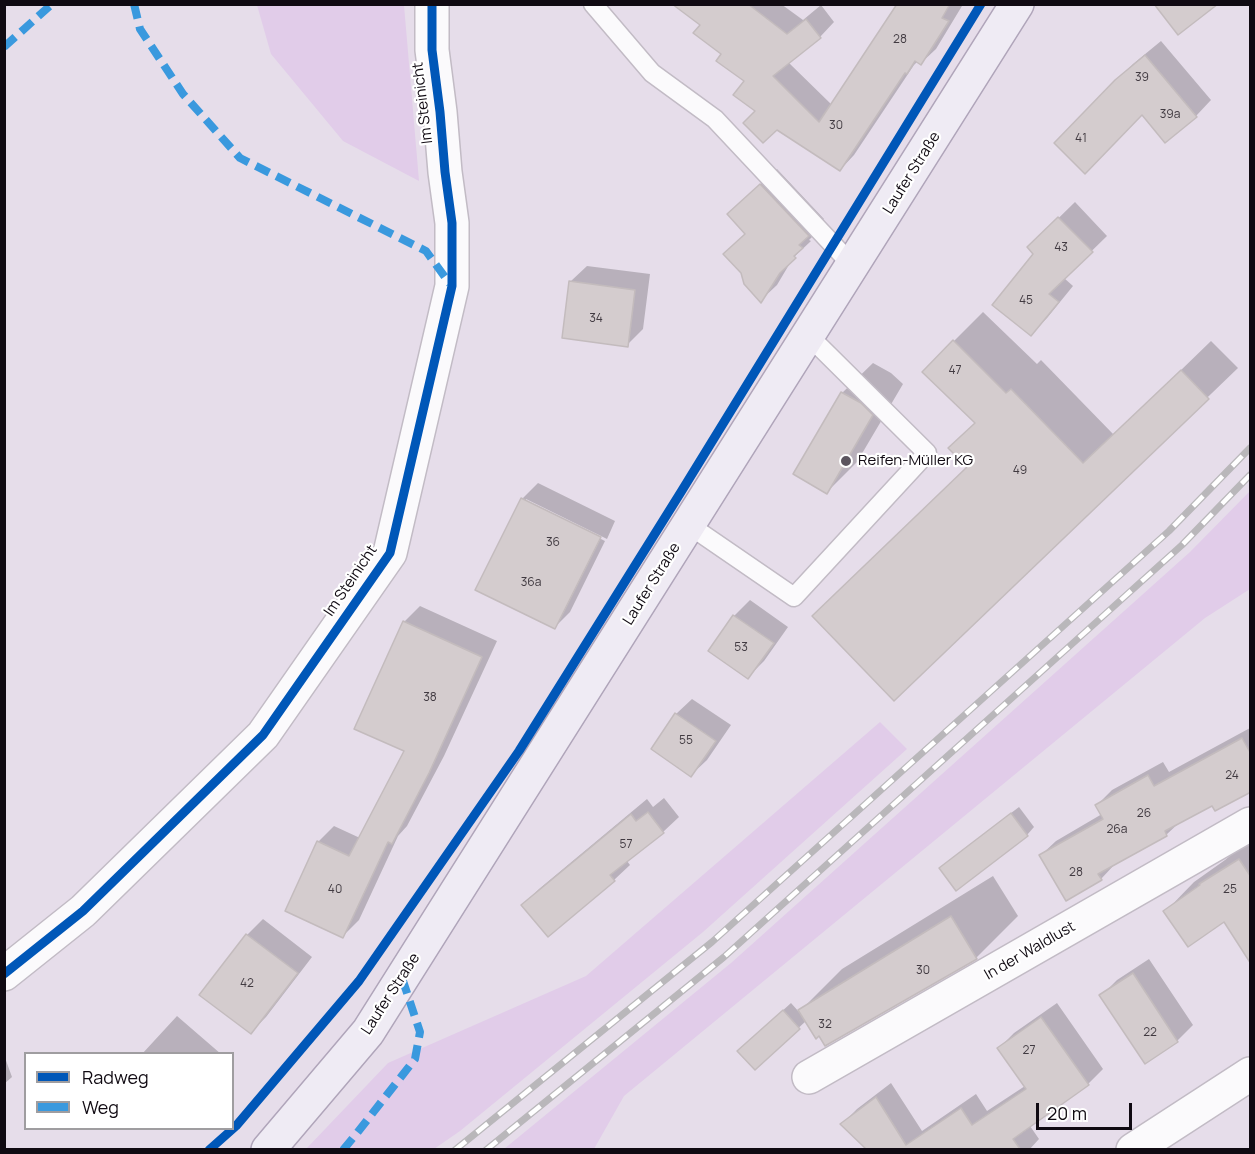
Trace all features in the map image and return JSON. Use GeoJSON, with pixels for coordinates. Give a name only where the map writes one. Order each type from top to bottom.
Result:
{"type":"FeatureCollection","features":[{"type":"Feature","properties":{"kind":"main road","name":"Laufer Straße"},"geometry":{"type":"LineString","coordinates":[[268,1149],[368,1032],[1017,4]]}},
{"type":"Feature","properties":{"kind":"street","name":"Im Steinicht"},"geometry":{"type":"LineString","coordinates":[[4,974],[83,911],[263,735],[390,553],[452,286],[452,224],[432,50],[432,4]]}},
{"type":"Feature","properties":{"kind":"street","name":"In der Waldlust"},"geometry":{"type":"LineString","coordinates":[[809,1077],[1251,825]]}},
{"type":"Feature","properties":{"kind":"street"},"geometry":{"type":"LineString","coordinates":[[1133,1149],[1251,1074]]}},
{"type":"Feature","properties":{"kind":"lane"},"geometry":{"type":"LineString","coordinates":[[593,4],[652,73],[715,119],[853,266]]}},
{"type":"Feature","properties":{"kind":"lane"},"geometry":{"type":"LineString","coordinates":[[689,525],[794,597],[927,453],[809,336]]}},
{"type":"Feature","properties":{"kind":"shaded area"},"geometry":{"type":"Polygon","coordinates":[[[257,5],[404,5],[419,181],[343,141],[271,54],[257,5]]]}},
{"type":"Feature","properties":{"kind":"shaded area"},"geometry":{"type":"Polygon","coordinates":[[[1250,491],[1250,589],[1205,618],[624,1096],[594,1149],[504,1149],[731,963],[1190,552],[1250,491]]]}},
{"type":"Feature","properties":{"kind":"shaded area"},"geometry":{"type":"Polygon","coordinates":[[[880,722],[907,749],[703,932],[460,1131],[434,1149],[306,1149],[388,1063],[586,976],[880,722]]]}},
{"type":"Feature","properties":{"kind":"building"},"geometry":{"type":"Polygon","coordinates":[[[672,4],[748,4],[787,34],[806,19],[821,38],[773,76],[819,122],[897,4],[950,4],[942,18],[949,21],[921,65],[915,61],[907,74],[905,73],[840,171],[777,130],[763,143],[743,123],[755,111],[733,95],[744,81],[716,61],[721,54],[693,33],[700,25],[672,4]]]}},
{"type":"Feature","properties":{"kind":"building"},"geometry":{"type":"Polygon","coordinates":[[[1154,4],[1218,4],[1178,35],[1154,4]]]}},
{"type":"Feature","properties":{"kind":"building"},"geometry":{"type":"Polygon","coordinates":[[[1145,55],[1197,117],[1165,143],[1142,115],[1085,174],[1054,143],[1115,80],[1145,55]]]}},
{"type":"Feature","properties":{"kind":"building"},"geometry":{"type":"Polygon","coordinates":[[[760,184],[809,236],[799,245],[803,248],[780,273],[761,303],[744,284],[741,273],[723,254],[745,234],[727,214],[760,184]]]}},
{"type":"Feature","properties":{"kind":"building"},"geometry":{"type":"Polygon","coordinates":[[[1058,217],[1093,252],[1049,294],[1059,302],[1031,336],[992,305],[1033,254],[1027,247],[1058,217]]]}},
{"type":"Feature","properties":{"kind":"building"},"geometry":{"type":"Polygon","coordinates":[[[569,281],[635,290],[628,347],[562,338],[569,281]]]}},
{"type":"Feature","properties":{"kind":"building"},"geometry":{"type":"Polygon","coordinates":[[[953,340],[1006,393],[1011,389],[1083,463],[1181,370],[1209,399],[894,701],[812,616],[967,467],[948,448],[975,423],[922,372],[953,340]]]}},
{"type":"Feature","properties":{"kind":"building"},"geometry":{"type":"Polygon","coordinates":[[[841,392],[861,403],[873,415],[827,494],[793,474],[841,392]]]}},
{"type":"Feature","properties":{"kind":"building"},"geometry":{"type":"Polygon","coordinates":[[[521,498],[601,537],[555,629],[475,590],[521,498]]]}},
{"type":"Feature","properties":{"kind":"building"},"geometry":{"type":"Polygon","coordinates":[[[733,615],[774,643],[748,679],[708,651],[733,615]]]}},
{"type":"Feature","properties":{"kind":"building"},"geometry":{"type":"Polygon","coordinates":[[[403,621],[482,657],[429,773],[392,844],[388,842],[343,938],[285,911],[317,841],[349,856],[404,751],[354,729],[403,621]]]}},
{"type":"Feature","properties":{"kind":"building"},"geometry":{"type":"Polygon","coordinates":[[[675,713],[716,741],[691,777],[651,749],[675,713]]]}},
{"type":"Feature","properties":{"kind":"building"},"geometry":{"type":"Polygon","coordinates":[[[1242,738],[1251,754],[1251,792],[1215,811],[1212,806],[1165,831],[1167,836],[1098,874],[1102,880],[1066,901],[1039,855],[1103,819],[1095,805],[1148,775],[1154,786],[1242,738]]]}},
{"type":"Feature","properties":{"kind":"building"},"geometry":{"type":"Polygon","coordinates":[[[648,812],[664,833],[610,875],[615,881],[548,937],[521,905],[631,814],[636,821],[648,812]]]}},
{"type":"Feature","properties":{"kind":"building"},"geometry":{"type":"Polygon","coordinates":[[[1011,813],[1028,836],[956,891],[939,868],[1011,813]]]}},
{"type":"Feature","properties":{"kind":"building"},"geometry":{"type":"Polygon","coordinates":[[[1239,859],[1251,877],[1251,964],[1224,922],[1188,947],[1163,911],[1199,884],[1239,859]]]}},
{"type":"Feature","properties":{"kind":"building"},"geometry":{"type":"Polygon","coordinates":[[[951,916],[977,959],[825,1046],[819,1036],[816,1039],[798,1010],[951,916]]]}},
{"type":"Feature","properties":{"kind":"building"},"geometry":{"type":"Polygon","coordinates":[[[246,934],[298,973],[251,1034],[199,995],[246,934]]]}},
{"type":"Feature","properties":{"kind":"building"},"geometry":{"type":"Polygon","coordinates":[[[1133,973],[1178,1042],[1145,1064],[1099,995],[1133,973]]]}},
{"type":"Feature","properties":{"kind":"building"},"geometry":{"type":"Polygon","coordinates":[[[783,1010],[800,1029],[755,1070],[737,1051],[783,1010]]]}},
{"type":"Feature","properties":{"kind":"building"},"geometry":{"type":"Polygon","coordinates":[[[1041,1017],[1089,1085],[1013,1139],[1020,1149],[866,1149],[840,1124],[876,1097],[906,1145],[961,1108],[972,1125],[1026,1089],[997,1048],[1041,1017]]]}},
{"type":"Feature","properties":{"kind":"railway"},"geometry":{"type":"LineString","coordinates":[[455,1150],[712,942],[1169,531],[1250,448]]}},
{"type":"Feature","properties":{"kind":"railway"},"geometry":{"type":"LineString","coordinates":[[486,1150],[724,957],[1182,545],[1250,475]]}},
{"type":"Feature","properties":{"kind":"marked path"},"geometry":{"type":"LineString","coordinates":[[4,47],[52,4]]}},
{"type":"Feature","properties":{"kind":"marked path"},"geometry":{"type":"LineString","coordinates":[[134,4],[140,29],[183,94],[240,158],[426,251],[450,284]]}},
{"type":"Feature","properties":{"kind":"marked path"},"geometry":{"type":"LineString","coordinates":[[343,1150],[415,1059],[420,1032],[402,978]]}},
{"type":"Feature","properties":{"kind":"cycle path"},"geometry":{"type":"LineString","coordinates":[[4,974],[83,911],[263,735],[390,553],[452,286],[452,223],[432,50],[432,4]]}},
{"type":"Feature","properties":{"kind":"cycle path"},"geometry":{"type":"LineString","coordinates":[[234,1128],[359,981],[519,751],[981,4]]}},
{"type":"Feature","properties":{"kind":"cycle path"},"geometry":{"type":"LineString","coordinates":[[209,1150],[232,1130]]}},
{"type":"Feature","properties":{"kind":"place","name":"Reifen-Müller KG"},"geometry":{"type":"Point","coordinates":[846,461]}}]}
